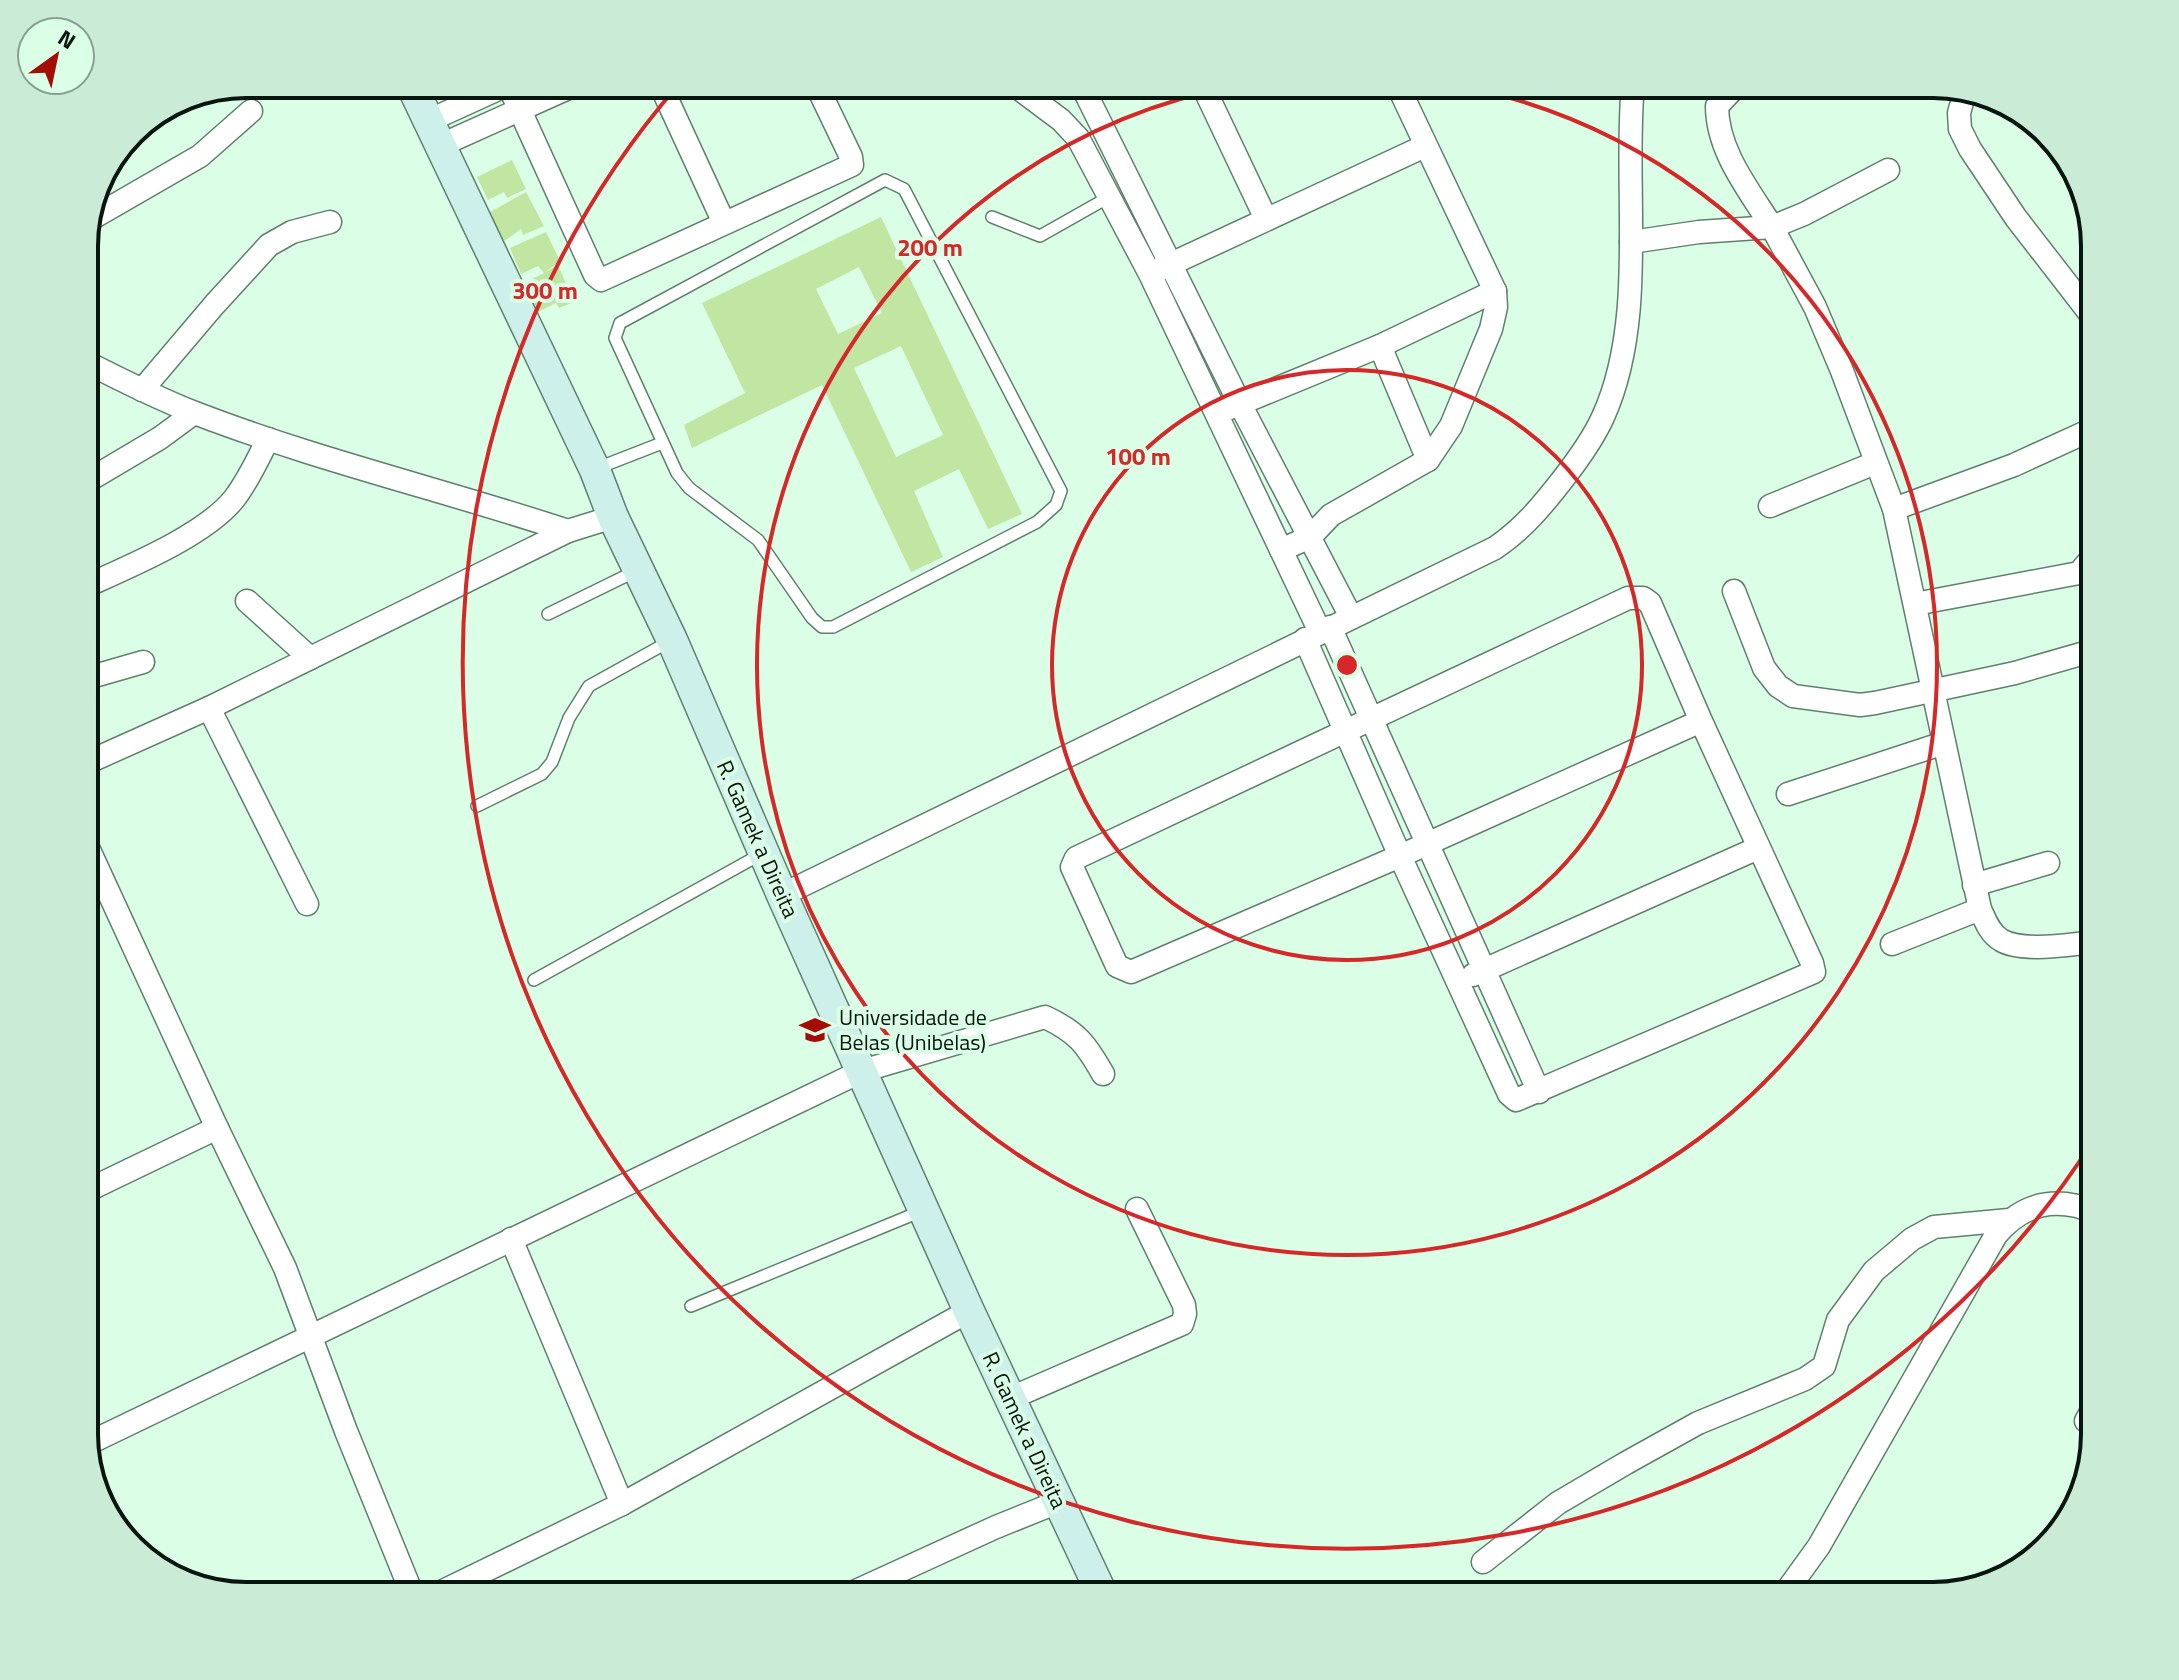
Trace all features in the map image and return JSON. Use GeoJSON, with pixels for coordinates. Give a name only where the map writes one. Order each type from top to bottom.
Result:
{"type":"FeatureCollection","features":[{"type":"Feature","properties":{"kind":"main road","name":"R. Gamek a Direita"},"geometry":{"type":"LineString","coordinates":[[417,98],[595,470],[613,517],[672,640],[763,853],[969,1311],[1096,1582]]}},
{"type":"Feature","properties":{"kind":"street"},"geometry":{"type":"LineString","coordinates":[[433,134],[487,98]]}},
{"type":"Feature","properties":{"kind":"street"},"geometry":{"type":"LineString","coordinates":[[514,98],[595,275],[601,280],[852,165],[823,98]]}},
{"type":"Feature","properties":{"kind":"street"},"geometry":{"type":"LineString","coordinates":[[433,134],[520,111],[547,98]]}},
{"type":"Feature","properties":{"kind":"street"},"geometry":{"type":"LineString","coordinates":[[666,98],[724,223]]}},
{"type":"Feature","properties":{"kind":"street"},"geometry":{"type":"LineString","coordinates":[[1031,98],[1071,129],[1150,274],[1319,633],[1373,720],[1539,1092]]}},
{"type":"Feature","properties":{"kind":"street"},"geometry":{"type":"LineString","coordinates":[[1088,98],[1239,402],[1351,617]]}},
{"type":"Feature","properties":{"kind":"street"},"geometry":{"type":"LineString","coordinates":[[1209,98],[1266,219]]}},
{"type":"Feature","properties":{"kind":"street"},"geometry":{"type":"LineString","coordinates":[[1281,550],[1310,537],[1331,515],[1428,460],[1451,426],[1491,329],[1496,307],[1495,291],[1403,98]]}},
{"type":"Feature","properties":{"kind":"street"},"geometry":{"type":"LineString","coordinates":[[782,895],[1495,548],[1516,534],[1570,470],[1603,418],[1620,363],[1631,283],[1629,129],[1632,98]]}},
{"type":"Feature","properties":{"kind":"street"},"geometry":{"type":"LineString","coordinates":[[1723,98],[1717,106],[1717,128],[1729,157],[1772,227],[1815,307],[1894,509],[1974,885],[1988,928],[2001,941],[2025,947],[2081,943]]}},
{"type":"Feature","properties":{"kind":"street"},"geometry":{"type":"LineString","coordinates":[[1962,101],[1960,129],[1970,149],[2016,218],[2081,302]]}},
{"type":"Feature","properties":{"kind":"street"},"geometry":{"type":"LineString","coordinates":[[102,213],[200,156],[251,111]]}},
{"type":"Feature","properties":{"kind":"street"},"geometry":{"type":"LineString","coordinates":[[1150,274],[1425,146]]}},
{"type":"Feature","properties":{"kind":"street"},"geometry":{"type":"LineString","coordinates":[[1631,242],[1699,232],[1772,227],[1804,214],[1888,170]]}},
{"type":"Feature","properties":{"kind":"street"},"geometry":{"type":"LineString","coordinates":[[142,390],[269,245],[292,232],[330,222]]}},
{"type":"Feature","properties":{"kind":"street"},"geometry":{"type":"LineString","coordinates":[[1215,416],[1239,402],[1380,346],[1495,291]]}},
{"type":"Feature","properties":{"kind":"street"},"geometry":{"type":"LineString","coordinates":[[1380,346],[1428,460]]}},
{"type":"Feature","properties":{"kind":"street"},"geometry":{"type":"LineString","coordinates":[[98,368],[194,413],[268,439],[568,531]]}},
{"type":"Feature","properties":{"kind":"street"},"geometry":{"type":"LineString","coordinates":[[98,475],[160,438],[194,413]]}},
{"type":"Feature","properties":{"kind":"street"},"geometry":{"type":"LineString","coordinates":[[1894,509],[2014,465],[2081,434]]}},
{"type":"Feature","properties":{"kind":"street"},"geometry":{"type":"LineString","coordinates":[[98,580],[184,537],[215,517],[233,500],[268,439]]}},
{"type":"Feature","properties":{"kind":"street"},"geometry":{"type":"LineString","coordinates":[[1770,506],[1875,463]]}},
{"type":"Feature","properties":{"kind":"street"},"geometry":{"type":"LineString","coordinates":[[1268,521],[1297,510],[1331,515]]}},
{"type":"Feature","properties":{"kind":"street"},"geometry":{"type":"LineString","coordinates":[[98,758],[209,708],[568,531],[613,517]]}},
{"type":"Feature","properties":{"kind":"street"},"geometry":{"type":"LineString","coordinates":[[1915,604],[2081,571]]}},
{"type":"Feature","properties":{"kind":"street"},"geometry":{"type":"LineString","coordinates":[[1734,591],[1764,668],[1778,686],[1793,696],[1860,705],[1934,692],[2081,654]]}},
{"type":"Feature","properties":{"kind":"street"},"geometry":{"type":"LineString","coordinates":[[1319,633],[1347,732],[1400,856],[1457,981],[1509,1094],[1516,1100],[1814,972],[1650,603],[1636,597],[1628,598],[1373,720],[1347,732],[1076,858],[1072,867],[1117,966],[1131,972],[1400,856],[1428,844],[1701,721]]}},
{"type":"Feature","properties":{"kind":"street"},"geometry":{"type":"LineString","coordinates":[[247,601],[310,658]]}},
{"type":"Feature","properties":{"kind":"street"},"geometry":{"type":"LineString","coordinates":[[98,675],[143,662]]}},
{"type":"Feature","properties":{"kind":"street"},"geometry":{"type":"LineString","coordinates":[[209,708],[307,904]]}},
{"type":"Feature","properties":{"kind":"street"},"geometry":{"type":"LineString","coordinates":[[1788,794],[1944,743]]}},
{"type":"Feature","properties":{"kind":"street"},"geometry":{"type":"LineString","coordinates":[[1457,981],[1758,848]]}},
{"type":"Feature","properties":{"kind":"street"},"geometry":{"type":"LineString","coordinates":[[1974,885],[2048,863]]}},
{"type":"Feature","properties":{"kind":"street"},"geometry":{"type":"LineString","coordinates":[[98,869],[285,1268],[407,1582]]}},
{"type":"Feature","properties":{"kind":"street"},"geometry":{"type":"LineString","coordinates":[[1892,944],[1980,909]]}},
{"type":"Feature","properties":{"kind":"street"},"geometry":{"type":"LineString","coordinates":[[98,1439],[862,1071],[1045,1017],[1069,1028],[1086,1045],[1103,1074]]}},
{"type":"Feature","properties":{"kind":"street"},"geometry":{"type":"LineString","coordinates":[[98,1185],[217,1128]]}},
{"type":"Feature","properties":{"kind":"street"},"geometry":{"type":"LineString","coordinates":[[1793,1582],[1819,1546],[1989,1248],[2009,1220],[2028,1208],[2056,1203],[2081,1209]]}},
{"type":"Feature","properties":{"kind":"street"},"geometry":{"type":"LineString","coordinates":[[1011,1398],[1182,1324],[1184,1305],[1137,1209]]}},
{"type":"Feature","properties":{"kind":"street"},"geometry":{"type":"LineString","coordinates":[[1483,1562],[1558,1503],[1626,1463],[1698,1423],[1805,1379],[1824,1366],[1838,1320],[1874,1271],[1912,1239],[1934,1227],[2009,1220]]}},
{"type":"Feature","properties":{"kind":"street"},"geometry":{"type":"LineString","coordinates":[[511,1239],[622,1504]]}},
{"type":"Feature","properties":{"kind":"street"},"geometry":{"type":"LineString","coordinates":[[462,1582],[622,1504],[969,1311]]}},
{"type":"Feature","properties":{"kind":"street"},"geometry":{"type":"LineString","coordinates":[[876,1582],[1058,1502]]}},
{"type":"Feature","properties":{"kind":"lane"},"geometry":{"type":"LineString","coordinates":[[885,180],[904,189],[1061,491],[1056,505],[1037,522],[833,627],[822,627],[812,618],[758,540],[689,488],[677,473],[662,443],[615,338],[620,323],[885,180]]}},
{"type":"Feature","properties":{"kind":"lane"},"geometry":{"type":"LineString","coordinates":[[992,217],[1040,236],[1109,197]]}},
{"type":"Feature","properties":{"kind":"lane"},"geometry":{"type":"LineString","coordinates":[[595,470],[662,443]]}},
{"type":"Feature","properties":{"kind":"lane"},"geometry":{"type":"LineString","coordinates":[[548,614],[638,570]]}},
{"type":"Feature","properties":{"kind":"lane"},"geometry":{"type":"LineString","coordinates":[[477,806],[542,774],[552,762],[569,718],[589,686],[672,640]]}},
{"type":"Feature","properties":{"kind":"lane"},"geometry":{"type":"LineString","coordinates":[[534,980],[763,853]]}},
{"type":"Feature","properties":{"kind":"lane"},"geometry":{"type":"LineString","coordinates":[[691,1306],[924,1210]]}},
{"type":"Feature","properties":{"kind":"building"},"geometry":{"type":"Polygon","coordinates":[[[512,160],[526,189],[507,198],[504,192],[488,200],[477,177],[512,160]]]}},
{"type":"Feature","properties":{"kind":"building"},"geometry":{"type":"Polygon","coordinates":[[[526,192],[544,226],[523,235],[521,229],[503,242],[490,212],[526,192]]]}},
{"type":"Feature","properties":{"kind":"building"},"geometry":{"type":"Polygon","coordinates":[[[881,217],[1022,514],[988,529],[959,469],[914,491],[943,557],[911,572],[822,385],[692,448],[684,425],[745,393],[702,303],[881,217]],[[859,267],[816,289],[838,334],[882,313],[859,267]],[[901,346],[854,368],[896,457],[943,435],[901,346]]]}},
{"type":"Feature","properties":{"kind":"building"},"geometry":{"type":"Polygon","coordinates":[[[546,232],[560,261],[544,273],[538,266],[521,274],[510,248],[546,232]]]}},
{"type":"Feature","properties":{"kind":"building"},"geometry":{"type":"Polygon","coordinates":[[[558,265],[574,302],[559,308],[556,303],[536,313],[524,283],[558,265]]]}},
{"type":"Feature","properties":{"kind":"place","name":"Universidade de Belas (Unibelas)"},"geometry":{"type":"Point","coordinates":[815,1030]}}]}
